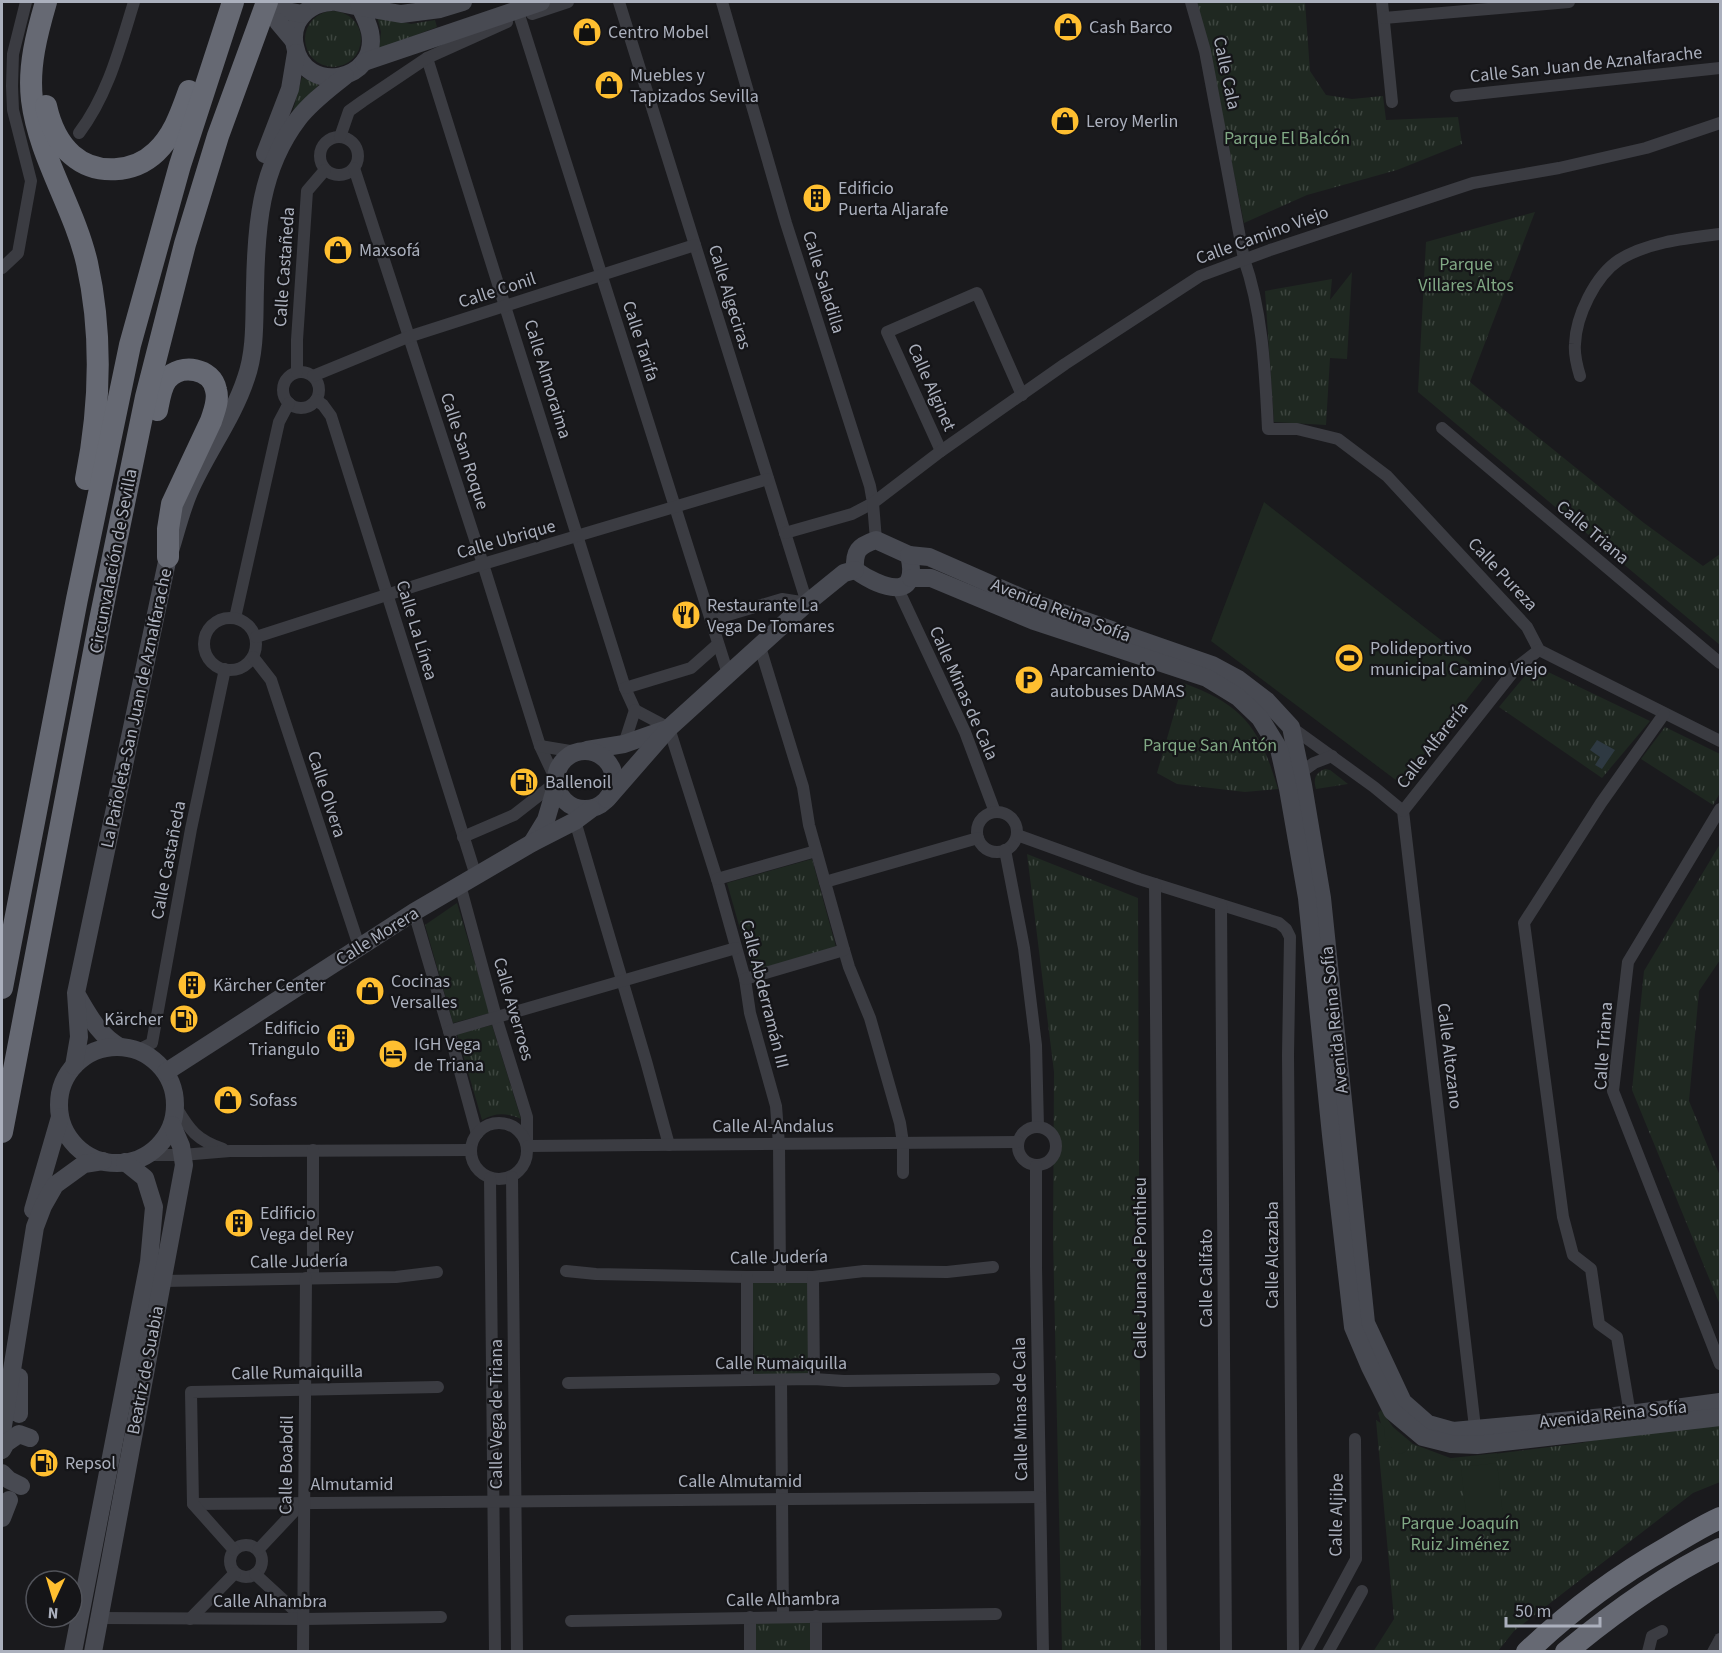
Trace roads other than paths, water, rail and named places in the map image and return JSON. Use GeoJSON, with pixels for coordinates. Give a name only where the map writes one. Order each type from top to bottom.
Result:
{"type":"FeatureCollection","features":[{"type":"Feature","properties":{"kind":"highway"},"geometry":{"type":"LineString","coordinates":[[46,2],[35,42],[31,80],[34,115],[50,140],[73,156],[89,165],[119,170],[134,167],[145,161],[169,138],[179,118],[200,59],[225,28]]}},
{"type":"Feature","properties":{"kind":"highway"},"geometry":{"type":"LineString","coordinates":[[60,2],[44,72],[46,108],[50,140],[70,213],[87,262],[96,321],[98,366],[93,438],[72,551],[77,599]]}},
{"type":"Feature","properties":{"kind":"highway","name":"Circunvalación de Sevilla"},"geometry":{"type":"LineString","coordinates":[[2,988],[77,599],[130,345],[180,165],[233,2]]}},
{"type":"Feature","properties":{"kind":"highway"},"geometry":{"type":"LineString","coordinates":[[215,58],[235,27],[244,2]]}},
{"type":"Feature","properties":{"kind":"highway","name":"Circunvalación de Sevilla"},"geometry":{"type":"LineString","coordinates":[[2,1132],[146,397],[185,244],[218,136],[275,11]]}},
{"type":"Feature","properties":{"kind":"highway"},"geometry":{"type":"LineString","coordinates":[[110,575],[135,511],[163,386],[168,378],[177,373],[198,370],[206,374],[216,387],[216,408],[172,504],[168,529],[168,557]]}},
{"type":"Feature","properties":{"kind":"highway"},"geometry":{"type":"LineString","coordinates":[[1527,1652],[1563,1618],[1634,1566],[1720,1518]]}},
{"type":"Feature","properties":{"kind":"highway"},"geometry":{"type":"LineString","coordinates":[[1566,1652],[1642,1594],[1697,1560],[1720,1549]]}},
{"type":"Feature","properties":{"kind":"street"},"geometry":{"type":"LineString","coordinates":[[2,268],[18,253],[31,181],[13,110],[12,86],[13,54],[26,2]]}},
{"type":"Feature","properties":{"kind":"street"},"geometry":{"type":"LineString","coordinates":[[79,133],[90,118],[111,73],[134,2]]}},
{"type":"Feature","properties":{"kind":"street"},"geometry":{"type":"LineString","coordinates":[[336,2],[359,4],[401,14],[440,9],[463,2]]}},
{"type":"Feature","properties":{"kind":"street","name":"La Pañoleta-San Juan de Aznalfarache"},"geometry":{"type":"LineString","coordinates":[[74,1066],[79,1037],[76,993],[168,557],[189,493],[220,430],[234,409],[247,376],[252,348],[256,232],[259,207],[272,161],[299,118],[364,62],[541,2]]}},
{"type":"Feature","properties":{"kind":"street"},"geometry":{"type":"LineString","coordinates":[[340,137],[349,111],[427,58],[492,28],[568,2]]}},
{"type":"Feature","properties":{"kind":"street","name":"Calle Algeciras"},"geometry":{"type":"LineString","coordinates":[[619,2],[807,603]]}},
{"type":"Feature","properties":{"kind":"street","name":"Calle Saladilla"},"geometry":{"type":"LineString","coordinates":[[722,2],[789,233],[870,486],[873,503]]}},
{"type":"Feature","properties":{"kind":"street","name":"Calle Cala"},"geometry":{"type":"LineString","coordinates":[[1191,2],[1205,51],[1244,259],[1252,280],[1265,362],[1268,429]]}},
{"type":"Feature","properties":{"kind":"street"},"geometry":{"type":"LineString","coordinates":[[1382,2],[1392,102]]}},
{"type":"Feature","properties":{"kind":"street"},"geometry":{"type":"LineString","coordinates":[[1384,18],[1569,2]]}},
{"type":"Feature","properties":{"kind":"street"},"geometry":{"type":"LineString","coordinates":[[359,4],[371,38],[368,55],[364,62]]}},
{"type":"Feature","properties":{"kind":"street"},"geometry":{"type":"LineString","coordinates":[[316,6],[275,11],[302,63],[310,71],[333,78],[345,76]]}},
{"type":"Feature","properties":{"kind":"street","name":"La Pañoleta-San Juan de Aznalfarache"},"geometry":{"type":"LineString","coordinates":[[220,430],[239,359],[243,322],[246,230],[251,197],[290,88],[295,47],[294,32],[316,6]]}},
{"type":"Feature","properties":{"kind":"street","name":"Calle Tarifa"},"geometry":{"type":"LineString","coordinates":[[520,18],[728,674]]}},
{"type":"Feature","properties":{"kind":"street"},"geometry":{"type":"LineString","coordinates":[[411,47],[427,58]]}},
{"type":"Feature","properties":{"kind":"street","name":"Calle Almoraima"},"geometry":{"type":"LineString","coordinates":[[427,58],[625,688],[635,710]]}},
{"type":"Feature","properties":{"kind":"street","name":"Calle San Juan de Aznalfarache"},"geometry":{"type":"LineString","coordinates":[[1456,96],[1720,68]]}},
{"type":"Feature","properties":{"kind":"street","name":"Calle Camino Viejo"},"geometry":{"type":"LineString","coordinates":[[785,533],[852,514],[873,503],[941,451],[1200,276],[1244,259],[1473,183],[1559,168],[1646,148],[1720,123]]}},
{"type":"Feature","properties":{"kind":"street"},"geometry":{"type":"LineString","coordinates":[[340,137],[349,140],[357,150],[358,156],[354,168],[336,176],[325,170],[319,159],[322,146],[331,138],[340,137]]}},
{"type":"Feature","properties":{"kind":"street","name":"Calle San Roque"},"geometry":{"type":"LineString","coordinates":[[354,168],[540,746],[555,782]]}},
{"type":"Feature","properties":{"kind":"street","name":"Calle Castañeda"},"geometry":{"type":"LineString","coordinates":[[297,372],[307,191],[325,170]]}},
{"type":"Feature","properties":{"kind":"street"},"geometry":{"type":"LineString","coordinates":[[1580,376],[1575,344],[1584,306],[1593,289],[1617,261],[1634,252],[1653,247],[1720,234]]}},
{"type":"Feature","properties":{"kind":"street","name":"Calle Conil"},"geometry":{"type":"LineString","coordinates":[[313,376],[408,338],[695,245]]}},
{"type":"Feature","properties":{"kind":"street","name":"Calle Alginet"},"geometry":{"type":"LineString","coordinates":[[941,451],[887,332],[977,293],[1022,395]]}},
{"type":"Feature","properties":{"kind":"street"},"geometry":{"type":"LineString","coordinates":[[297,372],[305,372],[313,376],[320,389],[316,400],[306,407],[294,407],[285,399],[283,387],[289,376],[297,372]]}},
{"type":"Feature","properties":{"kind":"street","name":"Calle La Línea"},"geometry":{"type":"LineString","coordinates":[[316,400],[331,416],[463,837],[468,880]]}},
{"type":"Feature","properties":{"kind":"street"},"geometry":{"type":"LineString","coordinates":[[235,618],[279,422],[289,403]]}},
{"type":"Feature","properties":{"kind":"street","name":"Calle Triana"},"geometry":{"type":"LineString","coordinates":[[1442,428],[1720,663]]}},
{"type":"Feature","properties":{"kind":"street","name":"Calle Pureza"},"geometry":{"type":"LineString","coordinates":[[1268,429],[1297,429],[1338,439],[1387,476],[1527,627],[1539,650]]}},
{"type":"Feature","properties":{"kind":"street","name":"Calle Ubrique"},"geometry":{"type":"LineString","coordinates":[[256,637],[483,564],[768,479]]}},
{"type":"Feature","properties":{"kind":"street"},"geometry":{"type":"LineString","coordinates":[[873,503],[876,540]]}},
{"type":"Feature","properties":{"kind":"street"},"geometry":{"type":"LineString","coordinates":[[669,728],[624,744],[578,751],[564,759],[556,771],[555,782],[558,793],[569,805],[576,808],[591,809],[608,799],[669,728],[807,603],[844,573],[855,570],[885,587],[904,583],[912,567],[909,555],[876,540],[862,545],[856,553],[855,570]]}},
{"type":"Feature","properties":{"kind":"street","name":"Avenida Reina Sofía"},"geometry":{"type":"LineString","coordinates":[[909,555],[929,557],[1034,603],[1212,665],[1238,679],[1267,701],[1291,728]]}},
{"type":"Feature","properties":{"kind":"street","name":"Avenida Reina Sofía"},"geometry":{"type":"LineString","coordinates":[[904,583],[931,578],[1034,621],[1207,678],[1238,697],[1260,718],[1279,749],[1293,776],[1353,1327],[1392,1412],[1423,1437],[1451,1444],[1476,1437],[1720,1402]]}},
{"type":"Feature","properties":{"kind":"street","name":"Calle Minas de Cala"},"geometry":{"type":"LineString","coordinates":[[904,583],[995,812]]}},
{"type":"Feature","properties":{"kind":"street"},"geometry":{"type":"LineString","coordinates":[[711,620],[782,599],[807,603]]}},
{"type":"Feature","properties":{"kind":"street"},"geometry":{"type":"LineString","coordinates":[[235,618],[248,625],[256,637],[256,650],[253,657],[241,668],[225,669],[211,661],[204,647],[205,639],[213,625],[220,620],[235,618]]}},
{"type":"Feature","properties":{"kind":"street"},"geometry":{"type":"LineString","coordinates":[[625,688],[691,668],[718,644]]}},
{"type":"Feature","properties":{"kind":"street"},"geometry":{"type":"LineString","coordinates":[[760,647],[803,787],[809,825],[844,950],[874,1033],[900,1122],[903,1173]]}},
{"type":"Feature","properties":{"kind":"street"},"geometry":{"type":"LineString","coordinates":[[1539,650],[1720,741]]}},
{"type":"Feature","properties":{"kind":"street","name":"Calle Alfarería"},"geometry":{"type":"LineString","coordinates":[[1403,811],[1516,667],[1539,650]]}},
{"type":"Feature","properties":{"kind":"street","name":"Calle Olvera"},"geometry":{"type":"LineString","coordinates":[[253,657],[271,680],[359,946]]}},
{"type":"Feature","properties":{"kind":"street","name":"Calle Castañeda"},"geometry":{"type":"LineString","coordinates":[[138,1050],[152,1043],[191,829],[225,669]]}},
{"type":"Feature","properties":{"kind":"street"},"geometry":{"type":"LineString","coordinates":[[624,744],[635,710],[669,728]]}},
{"type":"Feature","properties":{"kind":"street"},"geometry":{"type":"LineString","coordinates":[[1630,1414],[1617,1337],[1599,1324],[1591,1269],[1574,1255],[1563,1217],[1524,923],[1601,803],[1664,714]]}},
{"type":"Feature","properties":{"kind":"street"},"geometry":{"type":"LineString","coordinates":[[1260,718],[1269,720],[1277,729],[1291,728],[1374,786],[1403,811]]}},
{"type":"Feature","properties":{"kind":"street","name":"Calle Abderramán III"},"geometry":{"type":"LineString","coordinates":[[669,728],[746,979],[750,1013],[776,1106],[779,1144],[780,1277]]}},
{"type":"Feature","properties":{"kind":"street"},"geometry":{"type":"LineString","coordinates":[[1291,728],[1284,739],[1293,776],[1314,763],[1332,756]]}},
{"type":"Feature","properties":{"kind":"street"},"geometry":{"type":"LineString","coordinates":[[540,746],[587,751],[602,756],[612,769],[614,784],[608,799]]}},
{"type":"Feature","properties":{"kind":"street"},"geometry":{"type":"LineString","coordinates":[[463,837],[514,815],[555,782]]}},
{"type":"Feature","properties":{"kind":"street","name":"Calle Morera"},"geometry":{"type":"LineString","coordinates":[[532,843],[546,820],[555,782]]}},
{"type":"Feature","properties":{"kind":"street","name":"Calle Morera"},"geometry":{"type":"LineString","coordinates":[[166,1072],[359,946],[532,843],[575,822],[591,809]]}},
{"type":"Feature","properties":{"kind":"street","name":"Calle Triana"},"geometry":{"type":"LineString","coordinates":[[1720,809],[1628,962],[1613,1091],[1720,1364]]}},
{"type":"Feature","properties":{"kind":"street","name":"Calle Altozano"},"geometry":{"type":"LineString","coordinates":[[1403,811],[1476,1437]]}},
{"type":"Feature","properties":{"kind":"street"},"geometry":{"type":"LineString","coordinates":[[995,812],[1008,816],[1016,827],[1017,834],[1011,846],[1005,850],[992,851],[986,849],[976,832],[980,821],[995,812]]}},
{"type":"Feature","properties":{"kind":"street"},"geometry":{"type":"LineString","coordinates":[[575,822],[669,1145]]}},
{"type":"Feature","properties":{"kind":"street","name":"Calle Alcazaba"},"geometry":{"type":"LineString","coordinates":[[1017,834],[1155,884],[1279,923],[1290,937],[1288,1066],[1293,1652]]}},
{"type":"Feature","properties":{"kind":"street"},"geometry":{"type":"LineString","coordinates":[[825,882],[978,838]]}},
{"type":"Feature","properties":{"kind":"street"},"geometry":{"type":"LineString","coordinates":[[1005,850],[1024,948],[1036,1045],[1038,1126]]}},
{"type":"Feature","properties":{"kind":"street"},"geometry":{"type":"LineString","coordinates":[[717,879],[816,851]]}},
{"type":"Feature","properties":{"kind":"street","name":"Calle Averroes"},"geometry":{"type":"LineString","coordinates":[[468,880],[496,1017],[527,1118],[527,1144]]}},
{"type":"Feature","properties":{"kind":"street","name":"Calle Juana de Ponthieu"},"geometry":{"type":"LineString","coordinates":[[1155,884],[1161,1652]]}},
{"type":"Feature","properties":{"kind":"street","name":"Calle Califato"},"geometry":{"type":"LineString","coordinates":[[1221,905],[1227,1652]]}},
{"type":"Feature","properties":{"kind":"street"},"geometry":{"type":"LineString","coordinates":[[414,912],[477,1134]]}},
{"type":"Feature","properties":{"kind":"street"},"geometry":{"type":"LineString","coordinates":[[449,1031],[736,948]]}},
{"type":"Feature","properties":{"kind":"street"},"geometry":{"type":"LineString","coordinates":[[746,979],[844,950]]}},
{"type":"Feature","properties":{"kind":"street"},"geometry":{"type":"LineString","coordinates":[[76,993],[93,1023],[108,1040],[120,1047]]}},
{"type":"Feature","properties":{"kind":"street"},"geometry":{"type":"LineString","coordinates":[[2,1369],[28,1230],[60,1117],[60,1095],[68,1074],[74,1066],[100,1049],[120,1047],[138,1050],[154,1059],[166,1072],[174,1089],[174,1116],[162,1142],[147,1155]]}},
{"type":"Feature","properties":{"kind":"street"},"geometry":{"type":"LineString","coordinates":[[174,1116],[209,1144],[230,1151]]}},
{"type":"Feature","properties":{"kind":"street","name":"Beatriz de Suabia"},"geometry":{"type":"LineString","coordinates":[[93,1652],[183,1165],[174,1116]]}},
{"type":"Feature","properties":{"kind":"street"},"geometry":{"type":"LineString","coordinates":[[60,1117],[75,1145],[103,1161]]}},
{"type":"Feature","properties":{"kind":"street"},"geometry":{"type":"LineString","coordinates":[[490,1124],[507,1124],[522,1133],[527,1144],[528,1155],[525,1164],[512,1177],[498,1180],[490,1178],[476,1167],[471,1150],[477,1134],[490,1124]]}},
{"type":"Feature","properties":{"kind":"street"},"geometry":{"type":"LineString","coordinates":[[1038,1126],[1050,1131],[1057,1147],[1052,1159],[1036,1166],[1022,1158],[1018,1142],[1023,1132],[1038,1126]]}},
{"type":"Feature","properties":{"kind":"street","name":"Calle Al-Andalus"},"geometry":{"type":"LineString","coordinates":[[527,1144],[1018,1142]]}},
{"type":"Feature","properties":{"kind":"street","name":"Calle Boabdil"},"geometry":{"type":"LineString","coordinates":[[303,1652],[305,1390],[313,1150]]}},
{"type":"Feature","properties":{"kind":"street"},"geometry":{"type":"LineString","coordinates":[[2,1432],[35,1227],[43,1206],[55,1185],[84,1164],[103,1161],[125,1162],[147,1155],[230,1151],[471,1150]]}},
{"type":"Feature","properties":{"kind":"street","name":"Beatriz de Suabia"},"geometry":{"type":"LineString","coordinates":[[73,1652],[149,1262],[154,1207],[145,1178],[125,1162]]}},
{"type":"Feature","properties":{"kind":"street","name":"Calle Minas de Cala"},"geometry":{"type":"LineString","coordinates":[[1036,1166],[1043,1652]]}},
{"type":"Feature","properties":{"kind":"street","name":"Calle Vega de Triana"},"geometry":{"type":"LineString","coordinates":[[512,1177],[517,1652]]}},
{"type":"Feature","properties":{"kind":"street","name":"Calle Vega de Triana"},"geometry":{"type":"LineString","coordinates":[[490,1178],[495,1652]]}},
{"type":"Feature","properties":{"kind":"street"},"geometry":{"type":"LineString","coordinates":[[19,1414],[20,1362],[29,1261]]}},
{"type":"Feature","properties":{"kind":"street","name":"Calle Judería"},"geometry":{"type":"LineString","coordinates":[[566,1271],[596,1274],[813,1277],[864,1271],[946,1272],[993,1267]]}},
{"type":"Feature","properties":{"kind":"street","name":"Calle Judería"},"geometry":{"type":"LineString","coordinates":[[162,1281],[396,1277],[437,1272]]}},
{"type":"Feature","properties":{"kind":"street"},"geometry":{"type":"LineString","coordinates":[[747,1277],[747,1380]]}},
{"type":"Feature","properties":{"kind":"street"},"geometry":{"type":"LineString","coordinates":[[813,1277],[814,1379]]}},
{"type":"Feature","properties":{"kind":"street","name":"Calle Rumaiquilla"},"geometry":{"type":"LineString","coordinates":[[568,1383],[994,1379]]}},
{"type":"Feature","properties":{"kind":"street"},"geometry":{"type":"LineString","coordinates":[[781,1380],[783,1617]]}},
{"type":"Feature","properties":{"kind":"street","name":"Calle Rumaiquilla"},"geometry":{"type":"LineString","coordinates":[[193,1504],[191,1392],[438,1387]]}},
{"type":"Feature","properties":{"kind":"street","name":"Avenida Reina Sofía"},"geometry":{"type":"LineString","coordinates":[[1476,1437],[1720,1417]]}},
{"type":"Feature","properties":{"kind":"street"},"geometry":{"type":"LineString","coordinates":[[2,1450],[6,1443],[19,1434],[30,1438]]}},
{"type":"Feature","properties":{"kind":"street","name":"Calle Aljibe"},"geometry":{"type":"LineString","coordinates":[[1306,1652],[1356,1559],[1355,1439]]}},
{"type":"Feature","properties":{"kind":"street"},"geometry":{"type":"LineString","coordinates":[[2,1473],[9,1480],[21,1486]]}},
{"type":"Feature","properties":{"kind":"street","name":"Calle Almutamid"},"geometry":{"type":"LineString","coordinates":[[440,1502],[1040,1497]]}},
{"type":"Feature","properties":{"kind":"street"},"geometry":{"type":"LineString","coordinates":[[2,1518],[9,1500]]}},
{"type":"Feature","properties":{"kind":"street"},"geometry":{"type":"LineString","coordinates":[[258,1550],[303,1502]]}},
{"type":"Feature","properties":{"kind":"street","name":"Almutamid"},"geometry":{"type":"LineString","coordinates":[[193,1504],[440,1502]]}},
{"type":"Feature","properties":{"kind":"street"},"geometry":{"type":"LineString","coordinates":[[193,1504],[234,1550]]}},
{"type":"Feature","properties":{"kind":"street"},"geometry":{"type":"LineString","coordinates":[[243,1545],[254,1546],[258,1550],[262,1564],[255,1574],[247,1577],[235,1573],[230,1565],[234,1550],[243,1545]]}},
{"type":"Feature","properties":{"kind":"street"},"geometry":{"type":"LineString","coordinates":[[190,1619],[235,1573]]}},
{"type":"Feature","properties":{"kind":"street"},"geometry":{"type":"LineString","coordinates":[[255,1574],[303,1619]]}},
{"type":"Feature","properties":{"kind":"street"},"geometry":{"type":"LineString","coordinates":[[1328,1652],[1362,1591]]}},
{"type":"Feature","properties":{"kind":"street","name":"Calle Alhambra"},"geometry":{"type":"LineString","coordinates":[[571,1621],[996,1614]]}},
{"type":"Feature","properties":{"kind":"street"},"geometry":{"type":"LineString","coordinates":[[816,1616],[816,1652]]}},
{"type":"Feature","properties":{"kind":"street","name":"Calle Alhambra"},"geometry":{"type":"LineString","coordinates":[[99,1618],[441,1617]]}},
{"type":"Feature","properties":{"kind":"street"},"geometry":{"type":"LineString","coordinates":[[750,1617],[750,1652]]}},
{"type":"Feature","properties":{"kind":"street"},"geometry":{"type":"LineString","coordinates":[[1648,1652],[1652,1636],[1662,1631]]}},
{"type":"Feature","properties":{"kind":"street"},"geometry":{"type":"LineString","coordinates":[[1713,1652],[1720,1639]]}},
{"type":"Feature","properties":{"kind":"place","name":"Cash Barco"},"geometry":{"type":"Point","coordinates":[1068,27]}},
{"type":"Feature","properties":{"kind":"place","name":"Centro Mobel"},"geometry":{"type":"Point","coordinates":[587,32]}},
{"type":"Feature","properties":{"kind":"place","name":"Muebles y Tapizados Sevilla"},"geometry":{"type":"Point","coordinates":[609,85]}},
{"type":"Feature","properties":{"kind":"place","name":"Leroy Merlin"},"geometry":{"type":"Point","coordinates":[1065,121]}},
{"type":"Feature","properties":{"kind":"place","name":"Edificio Puerta Aljarafe"},"geometry":{"type":"Point","coordinates":[817,198]}},
{"type":"Feature","properties":{"kind":"place","name":"Maxsofá"},"geometry":{"type":"Point","coordinates":[338,250]}},
{"type":"Feature","properties":{"kind":"place","name":"Restaurante La Vega De Tomares"},"geometry":{"type":"Point","coordinates":[686,615]}},
{"type":"Feature","properties":{"kind":"place","name":"Polideportivo municipal Camino Viejo"},"geometry":{"type":"Point","coordinates":[1349,658]}},
{"type":"Feature","properties":{"kind":"place","name":"Aparcamiento autobuses DAMAS"},"geometry":{"type":"Point","coordinates":[1029,680]}},
{"type":"Feature","properties":{"kind":"place","name":"Ballenoil"},"geometry":{"type":"Point","coordinates":[524,782]}},
{"type":"Feature","properties":{"kind":"place","name":"Kärcher Center"},"geometry":{"type":"Point","coordinates":[192,985]}},
{"type":"Feature","properties":{"kind":"place","name":"Cocinas Versalles"},"geometry":{"type":"Point","coordinates":[370,991]}},
{"type":"Feature","properties":{"kind":"place","name":"Kärcher"},"geometry":{"type":"Point","coordinates":[184,1019]}},
{"type":"Feature","properties":{"kind":"place","name":"Edificio Triangulo"},"geometry":{"type":"Point","coordinates":[341,1038]}},
{"type":"Feature","properties":{"kind":"place","name":"IGH Vega de Triana"},"geometry":{"type":"Point","coordinates":[393,1054]}},
{"type":"Feature","properties":{"kind":"place","name":"Sofass"},"geometry":{"type":"Point","coordinates":[228,1100]}},
{"type":"Feature","properties":{"kind":"place","name":"Edificio Vega del Rey"},"geometry":{"type":"Point","coordinates":[239,1223]}},
{"type":"Feature","properties":{"kind":"place","name":"Repsol"},"geometry":{"type":"Point","coordinates":[44,1463]}},
{"type":"Feature","properties":{"kind":"park label","name":"Parque El Balcón"},"geometry":{"type":"Point","coordinates":[1287,138]}},
{"type":"Feature","properties":{"kind":"park label","name":"Parque Villares Altos"},"geometry":{"type":"Point","coordinates":[1466,274]}},
{"type":"Feature","properties":{"kind":"park label","name":"Parque San Antón"},"geometry":{"type":"Point","coordinates":[1210,745]}},
{"type":"Feature","properties":{"kind":"park label","name":"Parque Joaquín Ruiz Jiménez"},"geometry":{"type":"Point","coordinates":[1460,1534]}}]}
